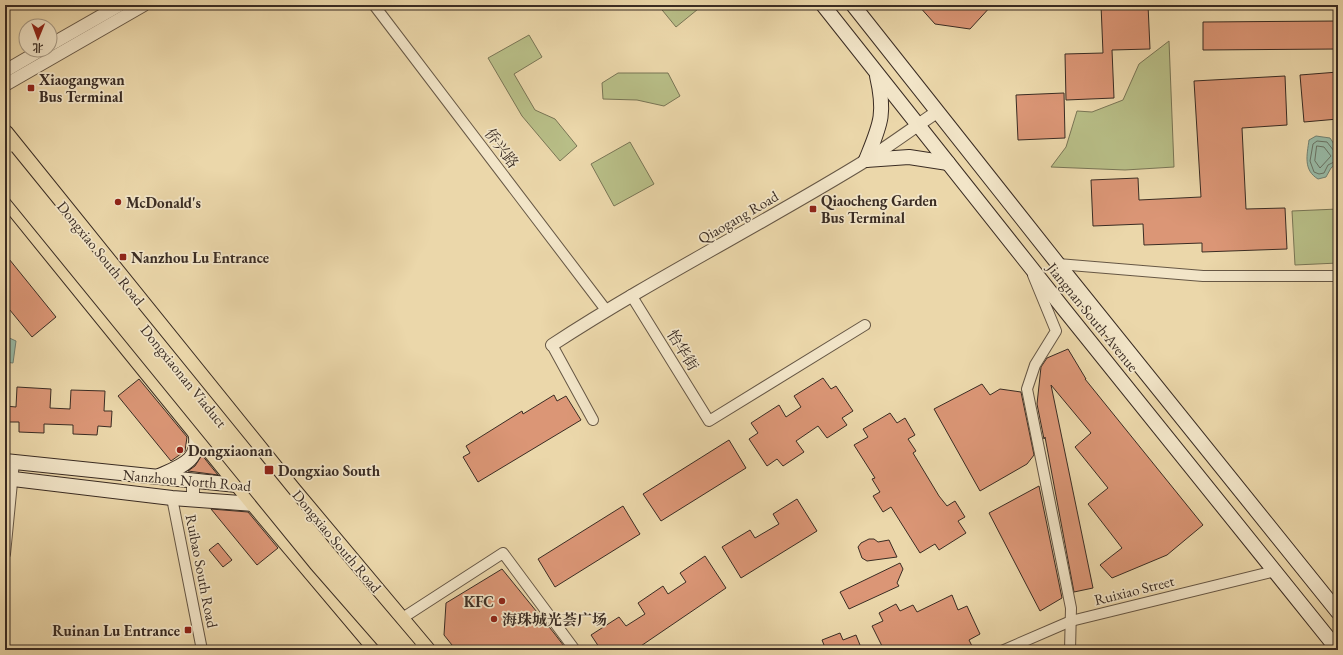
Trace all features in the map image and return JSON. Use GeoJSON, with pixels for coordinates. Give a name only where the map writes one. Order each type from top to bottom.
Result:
{"type":"FeatureCollection","features":[{"type":"Feature","properties":{"kind":"main road","name":"Jiangnan South Avenue"},"geometry":{"type":"LineString","coordinates":[[823,5],[1338,650]]}},
{"type":"Feature","properties":{"kind":"main road","name":"Jiangnan South Avenue"},"geometry":{"type":"LineString","coordinates":[[853,5],[1058,264],[1338,612]]}},
{"type":"Feature","properties":{"kind":"main road"},"geometry":{"type":"LineString","coordinates":[[876,72],[882,102],[882,114],[866,160],[910,157],[948,162]]}},
{"type":"Feature","properties":{"kind":"main road","name":"Dongxiao South Road"},"geometry":{"type":"LineString","coordinates":[[5,134],[292,489],[427,650]]}},
{"type":"Feature","properties":{"kind":"main road","name":"Dongxiaonan Viaduct"},"geometry":{"type":"LineString","coordinates":[[5,157],[320,545],[409,650]]}},
{"type":"Feature","properties":{"kind":"main road","name":"Dongxiaonan Viaduct"},"geometry":{"type":"LineString","coordinates":[[5,180],[317,563],[393,650]]}},
{"type":"Feature","properties":{"kind":"main road"},"geometry":{"type":"LineString","coordinates":[[5,197],[239,486],[377,650]]}},
{"type":"Feature","properties":{"kind":"main road"},"geometry":{"type":"LineString","coordinates":[[180,413],[186,413],[196,408],[212,391]]}},
{"type":"Feature","properties":{"kind":"main road"},"geometry":{"type":"LineString","coordinates":[[158,476],[177,468],[194,456],[197,448],[195,431]]}},
{"type":"Feature","properties":{"kind":"main road","name":"Nanzhou North Road"},"geometry":{"type":"LineString","coordinates":[[9,461],[239,486],[292,489]]}},
{"type":"Feature","properties":{"kind":"main road","name":"Nanzhou North Road"},"geometry":{"type":"LineString","coordinates":[[9,478],[172,498],[254,504],[292,489]]}},
{"type":"Feature","properties":{"kind":"street"},"geometry":{"type":"LineString","coordinates":[[58,40],[120,5]]}},
{"type":"Feature","properties":{"kind":"street"},"geometry":{"type":"LineString","coordinates":[[5,85],[144,5]]}},
{"type":"Feature","properties":{"kind":"street","name":"侨兴路"},"geometry":{"type":"LineString","coordinates":[[374,5],[606,310]]}},
{"type":"Feature","properties":{"kind":"street"},"geometry":{"type":"LineString","coordinates":[[5,71],[27,58]]}},
{"type":"Feature","properties":{"kind":"street","name":"Qiaogang Road"},"geometry":{"type":"LineString","coordinates":[[552,345],[631,295],[756,226],[866,160],[937,112]]}},
{"type":"Feature","properties":{"kind":"street"},"geometry":{"type":"LineString","coordinates":[[1058,264],[1202,276],[1338,276]]}},
{"type":"Feature","properties":{"kind":"street"},"geometry":{"type":"LineString","coordinates":[[1030,266],[1056,332],[1035,365],[1027,389],[1071,608],[1070,650]]}},
{"type":"Feature","properties":{"kind":"street","name":"怡华街"},"geometry":{"type":"LineString","coordinates":[[631,295],[709,421],[865,325]]}},
{"type":"Feature","properties":{"kind":"street"},"geometry":{"type":"LineString","coordinates":[[552,345],[593,420]]}},
{"type":"Feature","properties":{"kind":"street"},"geometry":{"type":"LineString","coordinates":[[5,554],[9,461]]}},
{"type":"Feature","properties":{"kind":"street"},"geometry":{"type":"LineString","coordinates":[[193,480],[193,500]]}},
{"type":"Feature","properties":{"kind":"street","name":"Ruibao South Road"},"geometry":{"type":"LineString","coordinates":[[172,498],[202,650]]}},
{"type":"Feature","properties":{"kind":"street"},"geometry":{"type":"LineString","coordinates":[[401,618],[503,553],[575,650]]}},
{"type":"Feature","properties":{"kind":"street","name":"Ruixiao Street"},"geometry":{"type":"LineString","coordinates":[[1004,650],[1071,621],[1275,572]]}},
{"type":"Feature","properties":{"kind":"green space"},"geometry":{"type":"Polygon","coordinates":[[[658,5],[703,5],[676,27],[658,5]]]}},
{"type":"Feature","properties":{"kind":"green space"},"geometry":{"type":"Polygon","coordinates":[[[1245,5],[1314,5],[1312,9],[1270,9],[1245,5]]]}},
{"type":"Feature","properties":{"kind":"green space"},"geometry":{"type":"Polygon","coordinates":[[[529,35],[542,57],[514,74],[535,110],[555,119],[577,146],[560,161],[522,116],[488,58],[529,35]]]}},
{"type":"Feature","properties":{"kind":"green space"},"geometry":{"type":"Polygon","coordinates":[[[1169,41],[1174,167],[1125,170],[1051,167],[1066,147],[1077,111],[1092,112],[1123,100],[1139,64],[1169,41]]]}},
{"type":"Feature","properties":{"kind":"green space"},"geometry":{"type":"Polygon","coordinates":[[[618,73],[668,73],[680,96],[664,106],[637,100],[603,99],[602,83],[618,73]]]}},
{"type":"Feature","properties":{"kind":"green space"},"geometry":{"type":"Polygon","coordinates":[[[630,142],[654,184],[614,206],[591,164],[630,142]]]}},
{"type":"Feature","properties":{"kind":"green space"},"geometry":{"type":"Polygon","coordinates":[[[1338,209],[1338,263],[1295,265],[1292,211],[1338,209]]]}},
{"type":"Feature","properties":{"kind":"water"},"geometry":{"type":"Polygon","coordinates":[[[1316,136],[1330,138],[1338,150],[1337,163],[1331,168],[1326,177],[1318,179],[1310,171],[1307,162],[1309,140],[1316,136]]]}},
{"type":"Feature","properties":{"kind":"water"},"geometry":{"type":"Polygon","coordinates":[[[5,336],[16,341],[13,363],[5,362],[5,336]]]}},
{"type":"Feature","properties":{"kind":"building"},"geometry":{"type":"Polygon","coordinates":[[[918,5],[992,5],[970,29],[935,24],[918,5]]]}},
{"type":"Feature","properties":{"kind":"building"},"geometry":{"type":"Polygon","coordinates":[[[1101,5],[1148,5],[1150,49],[1112,50],[1114,98],[1066,100],[1065,54],[1103,53],[1101,5]]]}},
{"type":"Feature","properties":{"kind":"building"},"geometry":{"type":"Polygon","coordinates":[[[1338,21],[1338,49],[1203,50],[1203,22],[1338,21]]]}},
{"type":"Feature","properties":{"kind":"building"},"geometry":{"type":"Polygon","coordinates":[[[1338,72],[1338,119],[1304,122],[1300,75],[1338,72]]]}},
{"type":"Feature","properties":{"kind":"building"},"geometry":{"type":"Polygon","coordinates":[[[1285,76],[1287,125],[1242,128],[1246,209],[1285,208],[1287,249],[1202,252],[1202,243],[1144,245],[1143,224],[1093,226],[1091,180],[1138,178],[1139,200],[1201,197],[1194,81],[1285,76]]]}},
{"type":"Feature","properties":{"kind":"building"},"geometry":{"type":"Polygon","coordinates":[[[1064,93],[1065,138],[1018,140],[1016,95],[1064,93]]]}},
{"type":"Feature","properties":{"kind":"building"},"geometry":{"type":"Polygon","coordinates":[[[5,254],[56,317],[32,337],[5,304],[5,254]]]}},
{"type":"Feature","properties":{"kind":"building"},"geometry":{"type":"Polygon","coordinates":[[[1068,349],[1085,379],[1203,525],[1167,555],[1112,578],[1100,565],[1122,548],[1088,504],[1108,488],[1075,447],[1091,433],[1051,385],[1093,588],[1074,592],[1045,437],[1044,439],[1037,404],[1041,367],[1047,358],[1068,349]]]}},
{"type":"Feature","properties":{"kind":"building"},"geometry":{"type":"Polygon","coordinates":[[[823,378],[831,389],[836,386],[853,411],[842,418],[847,425],[827,438],[818,426],[796,441],[804,452],[783,466],[777,459],[767,466],[749,439],[758,433],[751,423],[779,405],[786,417],[801,407],[794,396],[823,378]]]}},
{"type":"Feature","properties":{"kind":"building"},"geometry":{"type":"Polygon","coordinates":[[[139,379],[187,437],[185,451],[171,461],[118,396],[139,379]]]}},
{"type":"Feature","properties":{"kind":"building"},"geometry":{"type":"Polygon","coordinates":[[[982,384],[990,395],[1000,389],[1021,392],[1034,455],[1027,464],[980,491],[934,409],[982,384]]]}},
{"type":"Feature","properties":{"kind":"building"},"geometry":{"type":"Polygon","coordinates":[[[17,387],[51,389],[50,408],[70,409],[71,390],[105,391],[104,411],[112,411],[111,427],[98,426],[97,435],[73,434],[73,425],[44,424],[44,433],[19,432],[19,422],[5,422],[5,406],[16,407],[17,387]]]}},
{"type":"Feature","properties":{"kind":"building"},"geometry":{"type":"Polygon","coordinates":[[[554,395],[557,401],[566,396],[581,420],[478,482],[463,457],[470,453],[466,446],[522,411],[523,414],[554,395]]]}},
{"type":"Feature","properties":{"kind":"building"},"geometry":{"type":"Polygon","coordinates":[[[890,413],[897,423],[905,418],[915,435],[908,439],[916,451],[913,453],[939,496],[947,506],[955,501],[965,517],[958,521],[966,533],[939,550],[935,544],[920,553],[891,507],[883,512],[873,496],[880,492],[872,479],[875,478],[854,445],[868,437],[863,429],[890,413]]]}},
{"type":"Feature","properties":{"kind":"building"},"geometry":{"type":"Polygon","coordinates":[[[729,440],[746,468],[661,521],[643,494],[729,440]]]}},
{"type":"Feature","properties":{"kind":"building"},"geometry":{"type":"Polygon","coordinates":[[[202,455],[218,475],[188,471],[195,466],[202,455]]]}},
{"type":"Feature","properties":{"kind":"building"},"geometry":{"type":"Polygon","coordinates":[[[1039,486],[1062,598],[1040,611],[989,513],[1039,486]]]}},
{"type":"Feature","properties":{"kind":"building"},"geometry":{"type":"Polygon","coordinates":[[[797,499],[817,531],[741,578],[722,547],[750,530],[755,538],[779,524],[773,514],[797,499]]]}},
{"type":"Feature","properties":{"kind":"building"},"geometry":{"type":"Polygon","coordinates":[[[623,506],[640,534],[555,587],[538,559],[623,506]]]}},
{"type":"Feature","properties":{"kind":"building"},"geometry":{"type":"Polygon","coordinates":[[[211,509],[248,512],[278,548],[257,565],[211,509]]]}},
{"type":"Feature","properties":{"kind":"building"},"geometry":{"type":"Polygon","coordinates":[[[869,539],[874,539],[878,542],[889,540],[897,557],[867,561],[862,558],[858,547],[861,543],[869,539]]]}},
{"type":"Feature","properties":{"kind":"building"},"geometry":{"type":"Polygon","coordinates":[[[218,543],[232,560],[223,567],[209,550],[218,543]]]}},
{"type":"Feature","properties":{"kind":"building"},"geometry":{"type":"Polygon","coordinates":[[[705,556],[726,588],[635,650],[601,650],[591,635],[619,617],[626,626],[645,614],[638,603],[663,586],[668,594],[686,582],[680,573],[705,556]]]}},
{"type":"Feature","properties":{"kind":"building"},"geometry":{"type":"Polygon","coordinates":[[[900,563],[903,569],[897,583],[899,586],[849,609],[840,592],[900,563]]]}},
{"type":"Feature","properties":{"kind":"building","name":"海珠城光荟广场"},"geometry":{"type":"Polygon","coordinates":[[[502,569],[567,650],[456,650],[444,635],[446,603],[502,569]]]}},
{"type":"Feature","properties":{"kind":"building"},"geometry":{"type":"Polygon","coordinates":[[[952,595],[958,610],[967,606],[980,634],[969,640],[973,648],[968,650],[884,650],[872,626],[883,621],[879,613],[896,604],[900,611],[913,605],[917,612],[952,595]]]}},
{"type":"Feature","properties":{"kind":"building"},"geometry":{"type":"Polygon","coordinates":[[[840,633],[843,640],[856,635],[862,650],[826,650],[822,640],[840,633]]]}},
{"type":"Feature","properties":{"kind":"place","name":"Xiaogangwan Bus Terminal"},"geometry":{"type":"Point","coordinates":[31,88]}},
{"type":"Feature","properties":{"kind":"place","name":"McDonald's"},"geometry":{"type":"Point","coordinates":[118,202]}},
{"type":"Feature","properties":{"kind":"place","name":"Qiaocheng Garden Bus Terminal"},"geometry":{"type":"Point","coordinates":[813,209]}},
{"type":"Feature","properties":{"kind":"place","name":"Nanzhou Lu Entrance"},"geometry":{"type":"Point","coordinates":[123,257]}},
{"type":"Feature","properties":{"kind":"place","name":"Dongxiaonan"},"geometry":{"type":"Point","coordinates":[180,450]}},
{"type":"Feature","properties":{"kind":"place","name":"Dongxiao South"},"geometry":{"type":"Point","coordinates":[269,470]}},
{"type":"Feature","properties":{"kind":"place","name":"KFC"},"geometry":{"type":"Point","coordinates":[502,601]}},
{"type":"Feature","properties":{"kind":"place","name":"海珠城光荟广场"},"geometry":{"type":"Point","coordinates":[494,619]}},
{"type":"Feature","properties":{"kind":"place","name":"Ruinan Lu Entrance"},"geometry":{"type":"Point","coordinates":[188,630]}}]}
